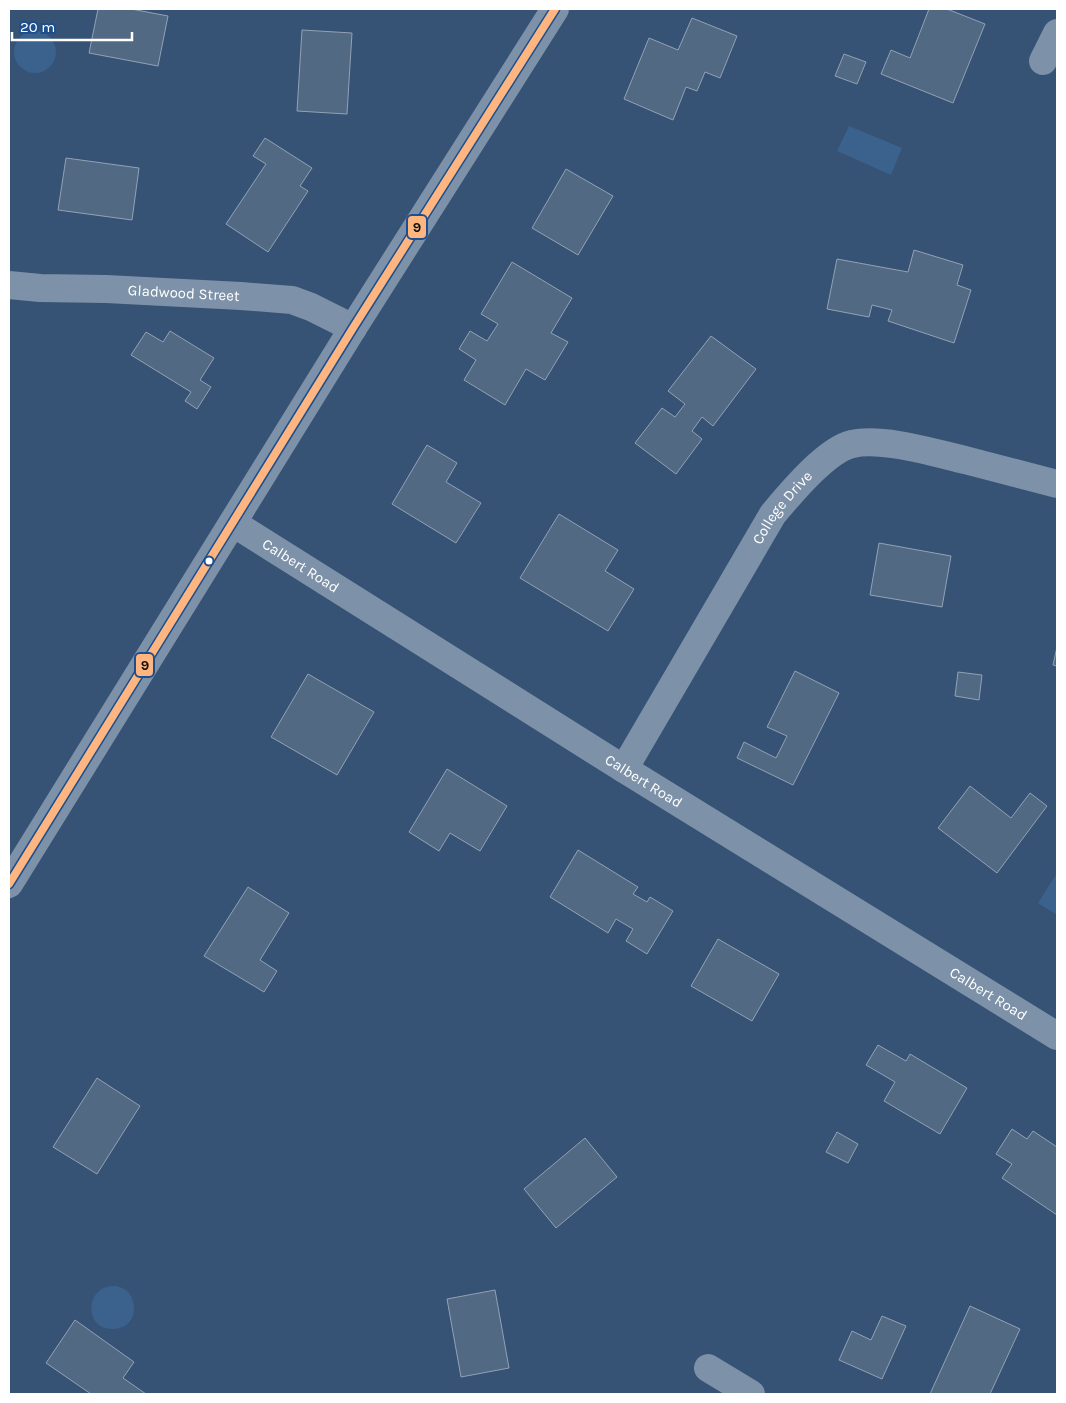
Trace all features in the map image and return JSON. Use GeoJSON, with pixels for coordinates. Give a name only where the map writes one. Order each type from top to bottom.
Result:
{"type":"FeatureCollection","features":[{"type":"Feature","properties":{"kind":"street"},"geometry":{"type":"LineString","coordinates":[[9,884],[354,328],[555,9]]}},
{"type":"Feature","properties":{"kind":"street"},"geometry":{"type":"LineString","coordinates":[[1043,61],[1057,33]]}},
{"type":"Feature","properties":{"kind":"street","name":"Gladwood Street"},"geometry":{"type":"LineString","coordinates":[[9,285],[292,300],[354,328]]}},
{"type":"Feature","properties":{"kind":"street","name":"College Drive"},"geometry":{"type":"LineString","coordinates":[[624,769],[773,514],[801,481],[839,450],[852,444],[873,442],[920,449],[1057,484]]}},
{"type":"Feature","properties":{"kind":"street","name":"Calbert Road"},"geometry":{"type":"LineString","coordinates":[[233,523],[624,769],[1057,1036]]}},
{"type":"Feature","properties":{"kind":"street"},"geometry":{"type":"LineString","coordinates":[[708,1368],[751,1394]]}},
{"type":"Feature","properties":{"kind":"water"},"geometry":{"type":"Polygon","coordinates":[[[39,31],[47,34],[53,40],[56,52],[53,64],[47,70],[31,73],[23,70],[17,64],[14,48],[17,40],[23,34],[39,31]]]}},
{"type":"Feature","properties":{"kind":"water"},"geometry":{"type":"Polygon","coordinates":[[[849,126],[902,148],[891,175],[837,151],[849,126]]]}},
{"type":"Feature","properties":{"kind":"water"},"geometry":{"type":"Polygon","coordinates":[[[1057,873],[1057,915],[1038,903],[1057,873]]]}},
{"type":"Feature","properties":{"kind":"water"},"geometry":{"type":"Polygon","coordinates":[[[116,1286],[130,1294],[134,1303],[134,1313],[130,1322],[126,1325],[112,1329],[98,1325],[93,1317],[92,1304],[100,1290],[116,1286]]]}},
{"type":"Feature","properties":{"kind":"building"},"geometry":{"type":"Polygon","coordinates":[[[98,9],[131,9],[168,16],[158,66],[89,53],[98,9]]]}},
{"type":"Feature","properties":{"kind":"building"},"geometry":{"type":"Polygon","coordinates":[[[929,9],[947,9],[985,24],[953,103],[881,74],[891,50],[910,58],[929,9]]]}},
{"type":"Feature","properties":{"kind":"building"},"geometry":{"type":"Polygon","coordinates":[[[692,18],[737,36],[720,78],[705,72],[697,91],[686,87],[673,120],[624,99],[649,38],[678,50],[692,18]]]}},
{"type":"Feature","properties":{"kind":"building"},"geometry":{"type":"Polygon","coordinates":[[[302,30],[352,33],[347,114],[297,111],[302,30]]]}},
{"type":"Feature","properties":{"kind":"building"},"geometry":{"type":"Polygon","coordinates":[[[844,54],[866,62],[857,84],[835,76],[844,54]]]}},
{"type":"Feature","properties":{"kind":"building"},"geometry":{"type":"Polygon","coordinates":[[[265,138],[312,168],[300,186],[308,191],[268,252],[226,224],[266,164],[253,156],[265,138]]]}},
{"type":"Feature","properties":{"kind":"building"},"geometry":{"type":"Polygon","coordinates":[[[66,158],[139,168],[132,220],[58,210],[66,158]]]}},
{"type":"Feature","properties":{"kind":"building"},"geometry":{"type":"Polygon","coordinates":[[[566,169],[613,196],[578,255],[532,228],[566,169]]]}},
{"type":"Feature","properties":{"kind":"building"},"geometry":{"type":"Polygon","coordinates":[[[914,250],[963,265],[957,285],[971,290],[954,343],[888,321],[892,310],[872,305],[869,317],[827,309],[837,259],[908,272],[914,250]]]}},
{"type":"Feature","properties":{"kind":"building"},"geometry":{"type":"Polygon","coordinates":[[[512,262],[572,298],[551,333],[568,342],[545,380],[526,369],[505,405],[464,380],[476,360],[459,349],[470,331],[487,341],[498,324],[481,314],[512,262]]]}},
{"type":"Feature","properties":{"kind":"building"},"geometry":{"type":"Polygon","coordinates":[[[170,331],[214,358],[200,380],[211,387],[197,409],[185,401],[191,392],[131,355],[146,332],[163,342],[170,331]]]}},
{"type":"Feature","properties":{"kind":"building"},"geometry":{"type":"Polygon","coordinates":[[[711,336],[756,369],[713,426],[702,417],[692,431],[702,439],[676,474],[635,443],[662,408],[675,417],[685,404],[668,391],[711,336]]]}},
{"type":"Feature","properties":{"kind":"building"},"geometry":{"type":"Polygon","coordinates":[[[427,445],[457,463],[446,482],[481,503],[456,543],[392,504],[427,445]]]}},
{"type":"Feature","properties":{"kind":"building"},"geometry":{"type":"Polygon","coordinates":[[[559,514],[618,550],[605,571],[634,589],[608,631],[520,578],[559,514]]]}},
{"type":"Feature","properties":{"kind":"building"},"geometry":{"type":"Polygon","coordinates":[[[879,543],[951,556],[942,607],[870,595],[879,543]]]}},
{"type":"Feature","properties":{"kind":"building"},"geometry":{"type":"Polygon","coordinates":[[[1057,647],[1057,666],[1053,665],[1057,647]]]}},
{"type":"Feature","properties":{"kind":"building"},"geometry":{"type":"Polygon","coordinates":[[[795,671],[839,693],[793,785],[737,758],[744,742],[776,758],[787,736],[767,727],[795,671]]]}},
{"type":"Feature","properties":{"kind":"building"},"geometry":{"type":"Polygon","coordinates":[[[958,672],[982,675],[979,700],[955,696],[958,672]]]}},
{"type":"Feature","properties":{"kind":"building"},"geometry":{"type":"Polygon","coordinates":[[[308,674],[374,712],[337,775],[271,737],[308,674]]]}},
{"type":"Feature","properties":{"kind":"building"},"geometry":{"type":"Polygon","coordinates":[[[447,769],[507,806],[480,851],[450,833],[439,851],[409,832],[447,769]]]}},
{"type":"Feature","properties":{"kind":"building"},"geometry":{"type":"Polygon","coordinates":[[[970,786],[1011,818],[1030,793],[1047,806],[997,873],[938,828],[970,786]]]}},
{"type":"Feature","properties":{"kind":"building"},"geometry":{"type":"Polygon","coordinates":[[[578,850],[638,887],[633,894],[647,902],[650,897],[673,911],[647,954],[626,941],[633,929],[616,919],[608,933],[550,897],[578,850]]]}},
{"type":"Feature","properties":{"kind":"building"},"geometry":{"type":"Polygon","coordinates":[[[248,887],[289,913],[260,960],[277,971],[264,992],[204,956],[248,887]]]}},
{"type":"Feature","properties":{"kind":"building"},"geometry":{"type":"Polygon","coordinates":[[[718,939],[779,974],[752,1021],[691,986],[718,939]]]}},
{"type":"Feature","properties":{"kind":"building"},"geometry":{"type":"Polygon","coordinates":[[[878,1045],[906,1061],[910,1054],[967,1088],[940,1134],[884,1101],[895,1082],[866,1065],[878,1045]]]}},
{"type":"Feature","properties":{"kind":"building"},"geometry":{"type":"Polygon","coordinates":[[[97,1078],[140,1106],[97,1174],[53,1147],[97,1078]]]}},
{"type":"Feature","properties":{"kind":"building"},"geometry":{"type":"Polygon","coordinates":[[[1012,1129],[1027,1139],[1033,1131],[1057,1147],[1057,1215],[1002,1178],[1012,1164],[996,1154],[1012,1129]]]}},
{"type":"Feature","properties":{"kind":"building"},"geometry":{"type":"Polygon","coordinates":[[[837,1132],[858,1144],[848,1163],[826,1152],[837,1132]]]}},
{"type":"Feature","properties":{"kind":"building"},"geometry":{"type":"Polygon","coordinates":[[[585,1138],[617,1177],[556,1228],[524,1189],[585,1138]]]}},
{"type":"Feature","properties":{"kind":"building"},"geometry":{"type":"Polygon","coordinates":[[[495,1290],[509,1368],[461,1377],[447,1299],[495,1290]]]}},
{"type":"Feature","properties":{"kind":"building"},"geometry":{"type":"Polygon","coordinates":[[[970,1306],[1020,1329],[990,1394],[930,1394],[970,1306]]]}},
{"type":"Feature","properties":{"kind":"building"},"geometry":{"type":"Polygon","coordinates":[[[882,1316],[906,1326],[882,1379],[839,1360],[852,1331],[871,1340],[882,1316]]]}},
{"type":"Feature","properties":{"kind":"building"},"geometry":{"type":"Polygon","coordinates":[[[75,1320],[134,1362],[123,1378],[146,1394],[91,1394],[46,1363],[75,1320]]]}},
{"type":"Feature","properties":{"kind":"transit line","name":"9"},"geometry":{"type":"LineString","coordinates":[[9,884],[353,328],[555,9]]}}]}
